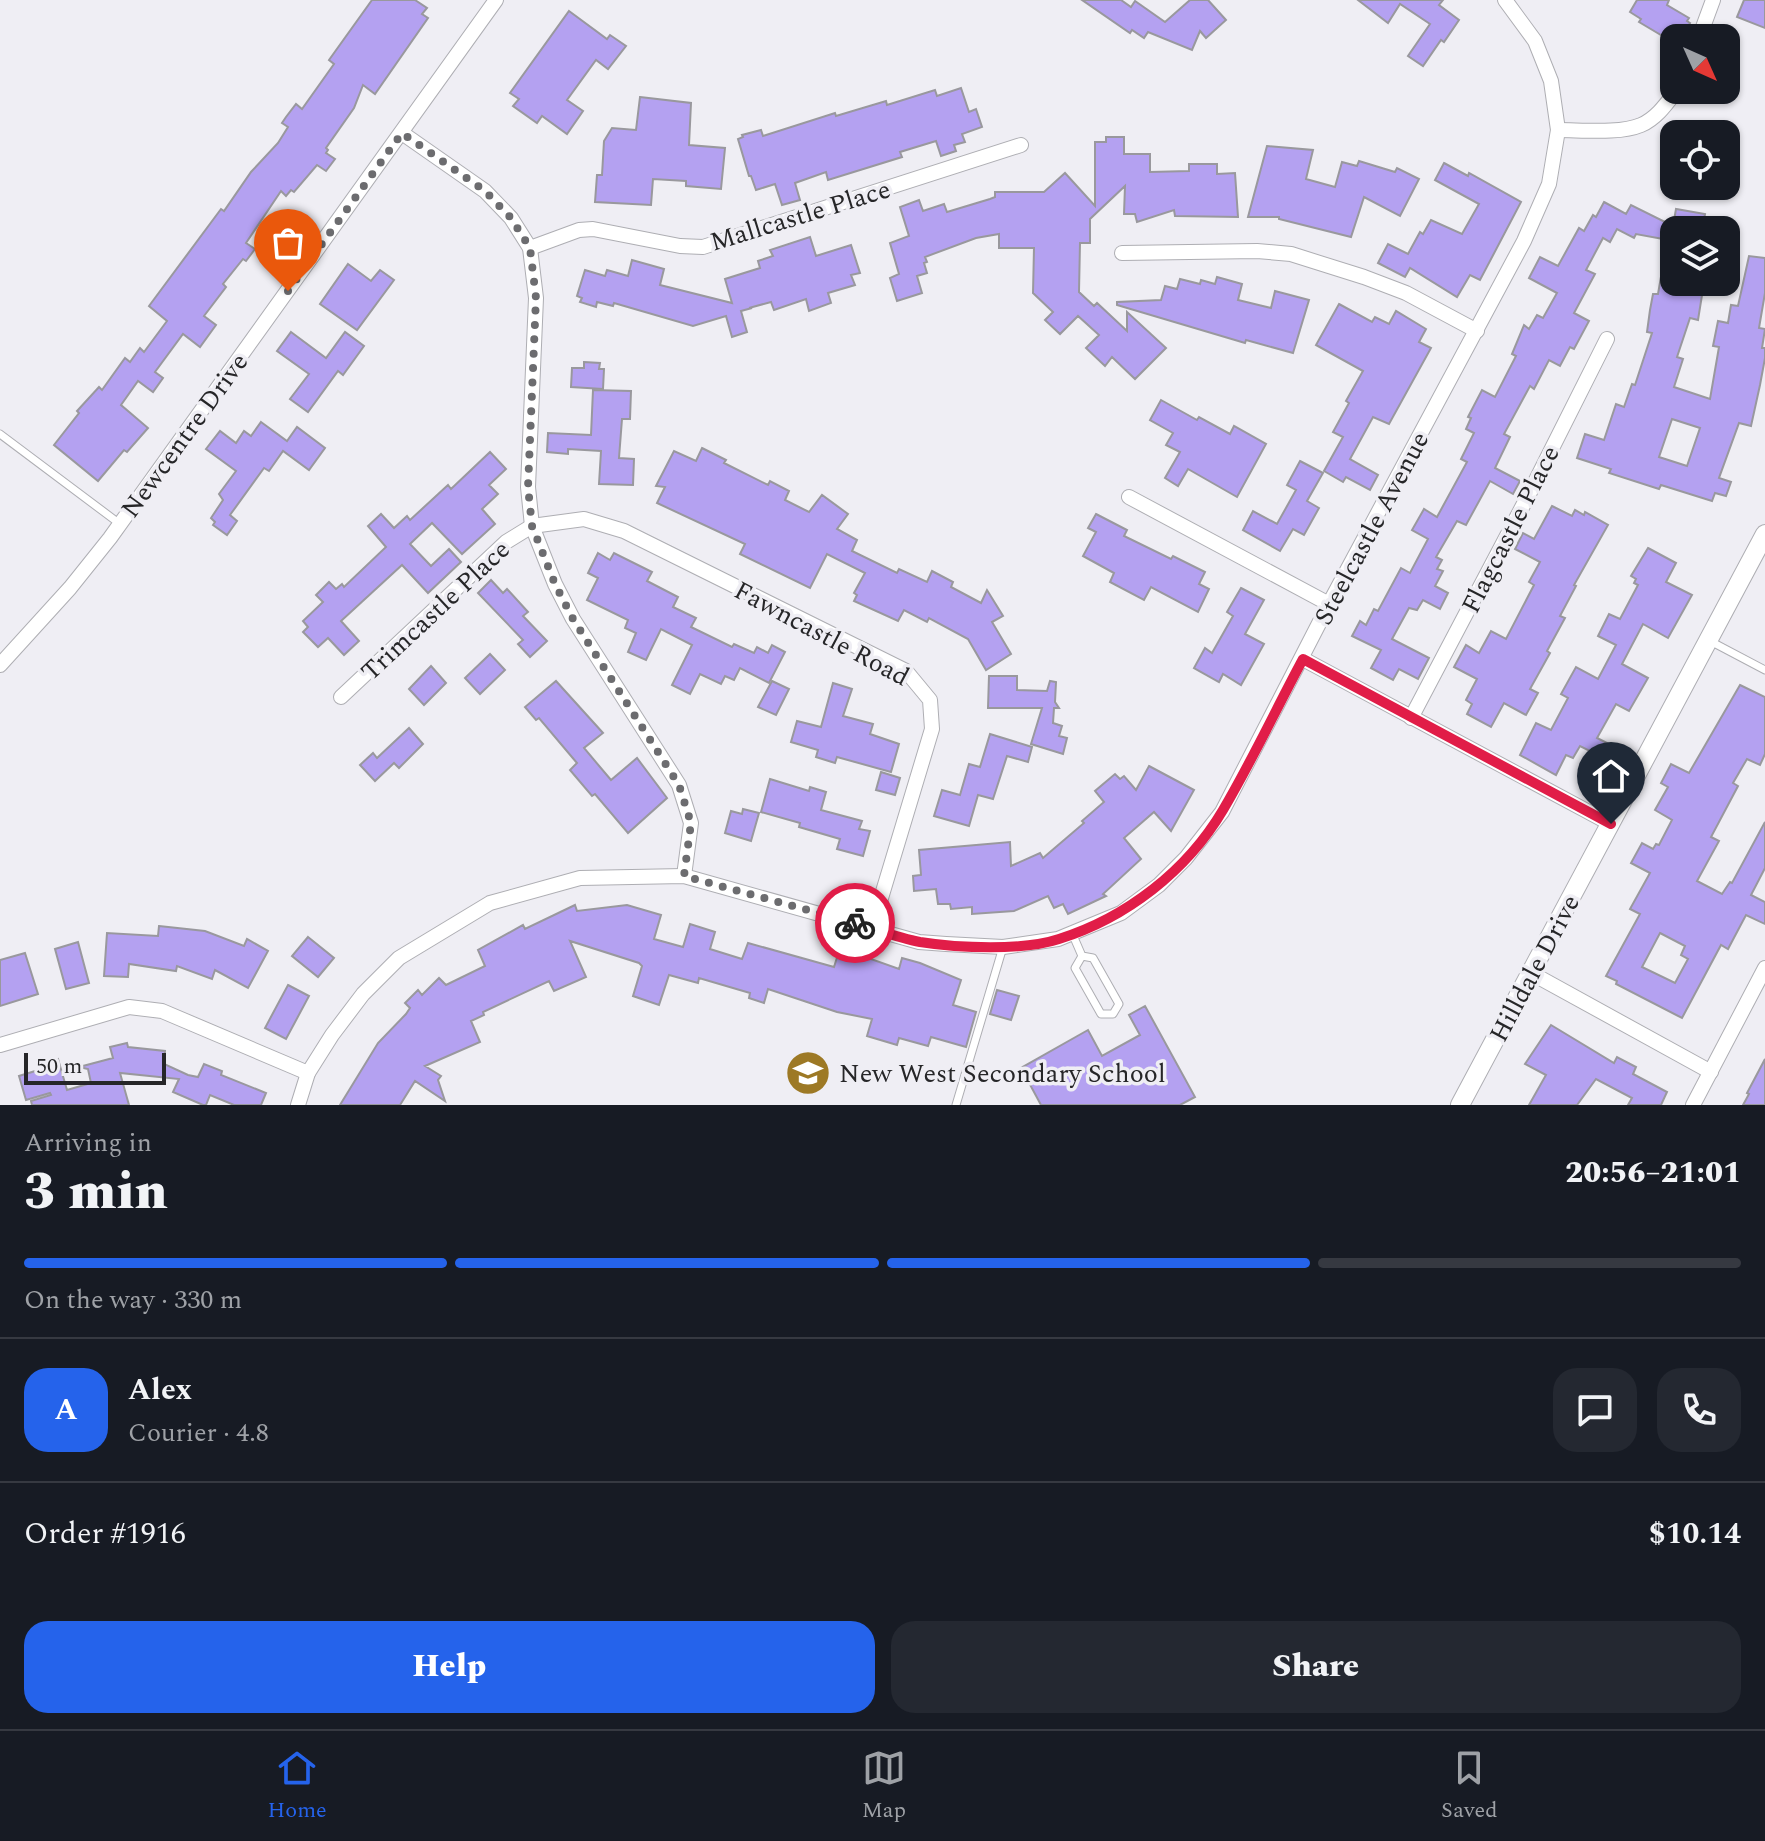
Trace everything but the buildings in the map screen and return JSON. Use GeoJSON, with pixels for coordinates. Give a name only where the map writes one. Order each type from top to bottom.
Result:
{"type":"FeatureCollection","features":[{"type":"Feature","properties":{"kind":"street","name":"Newcentre Drive"},"geometry":{"type":"LineString","coordinates":[[0,665],[70,588],[120,524],[496,0]]}},
{"type":"Feature","properties":{"kind":"street","name":"Steelcastle Avenue"},"geometry":{"type":"LineString","coordinates":[[298,1105],[308,1073],[332,1035],[363,994],[399,958],[490,903],[580,878],[684,876],[919,942],[1003,947],[1058,939],[1121,913],[1159,885],[1190,855],[1222,812],[1329,604],[1524,241],[1549,184],[1558,130],[1551,81],[1535,41],[1505,0]]}},
{"type":"Feature","properties":{"kind":"street"},"geometry":{"type":"LineString","coordinates":[[1704,24],[1713,0]]}},
{"type":"Feature","properties":{"kind":"street"},"geometry":{"type":"LineString","coordinates":[[1558,130],[1605,130],[1640,125],[1666,104]]}},
{"type":"Feature","properties":{"kind":"street"},"geometry":{"type":"LineString","coordinates":[[402,133],[485,191],[511,218],[530,248],[536,298],[528,487],[532,526],[573,619],[679,785],[691,823],[684,876]]}},
{"type":"Feature","properties":{"kind":"street","name":"Mallcastle Place"},"geometry":{"type":"LineString","coordinates":[[530,248],[579,230],[593,229],[680,246],[703,247],[1021,145]]}},
{"type":"Feature","properties":{"kind":"street"},"geometry":{"type":"LineString","coordinates":[[1122,253],[1257,251],[1291,254],[1406,293],[1477,331]]}},
{"type":"Feature","properties":{"kind":"street","name":"Flagcastle Place"},"geometry":{"type":"LineString","coordinates":[[1411,718],[1607,339]]}},
{"type":"Feature","properties":{"kind":"street"},"geometry":{"type":"LineString","coordinates":[[1129,497],[1329,604]]}},
{"type":"Feature","properties":{"kind":"street","name":"Fawncastle Road"},"geometry":{"type":"LineString","coordinates":[[532,526],[584,519],[624,531],[906,671],[919,684],[930,700],[932,729],[872,928]]}},
{"type":"Feature","properties":{"kind":"street","name":"Trimcastle Place"},"geometry":{"type":"LineString","coordinates":[[341,697],[506,542],[532,526]]}},
{"type":"Feature","properties":{"kind":"street","name":"Hilldale Drive"},"geometry":{"type":"LineString","coordinates":[[1460,1105],[1765,534]]}},
{"type":"Feature","properties":{"kind":"street"},"geometry":{"type":"LineString","coordinates":[[1303,659],[1611,824]]}},
{"type":"Feature","properties":{"kind":"street"},"geometry":{"type":"LineString","coordinates":[[1693,1105],[1765,968]]}},
{"type":"Feature","properties":{"kind":"street"},"geometry":{"type":"LineString","coordinates":[[1531,973],[1711,1072]]}},
{"type":"Feature","properties":{"kind":"street"},"geometry":{"type":"LineString","coordinates":[[0,1045],[118,1010],[146,1008],[162,1011],[308,1073]]}},
{"type":"Feature","properties":{"kind":"lane"},"geometry":{"type":"LineString","coordinates":[[0,434],[120,524]]}},
{"type":"Feature","properties":{"kind":"lane"},"geometry":{"type":"LineString","coordinates":[[1708,640],[1765,670]]}},
{"type":"Feature","properties":{"kind":"lane"},"geometry":{"type":"LineString","coordinates":[[1072,933],[1082,956]]}},
{"type":"Feature","properties":{"kind":"lane"},"geometry":{"type":"LineString","coordinates":[[956,1105],[1003,947]]}},
{"type":"Feature","properties":{"kind":"lane"},"geometry":{"type":"LineString","coordinates":[[1082,956],[1093,958],[1119,1004],[1113,1014],[1101,1014],[1075,968],[1082,956]]}},
{"type":"Feature","properties":{"kind":"way so far"},"geometry":{"type":"LineString","coordinates":[[288,291],[402,133],[485,191],[511,218],[530,248],[536,298],[528,487],[532,526],[573,619],[679,785],[691,823],[684,876],[855,923]]}},
{"type":"Feature","properties":{"kind":"place","name":"New West Secondary School"},"geometry":{"type":"Point","coordinates":[808,1073]}},
{"type":"Feature","properties":{"kind":"route"},"geometry":{"type":"LineString","coordinates":[[855,923],[919,942],[1003,947],[1058,939],[1121,913],[1159,885],[1190,855],[1222,812],[1303,659],[1611,824]]}}]}
